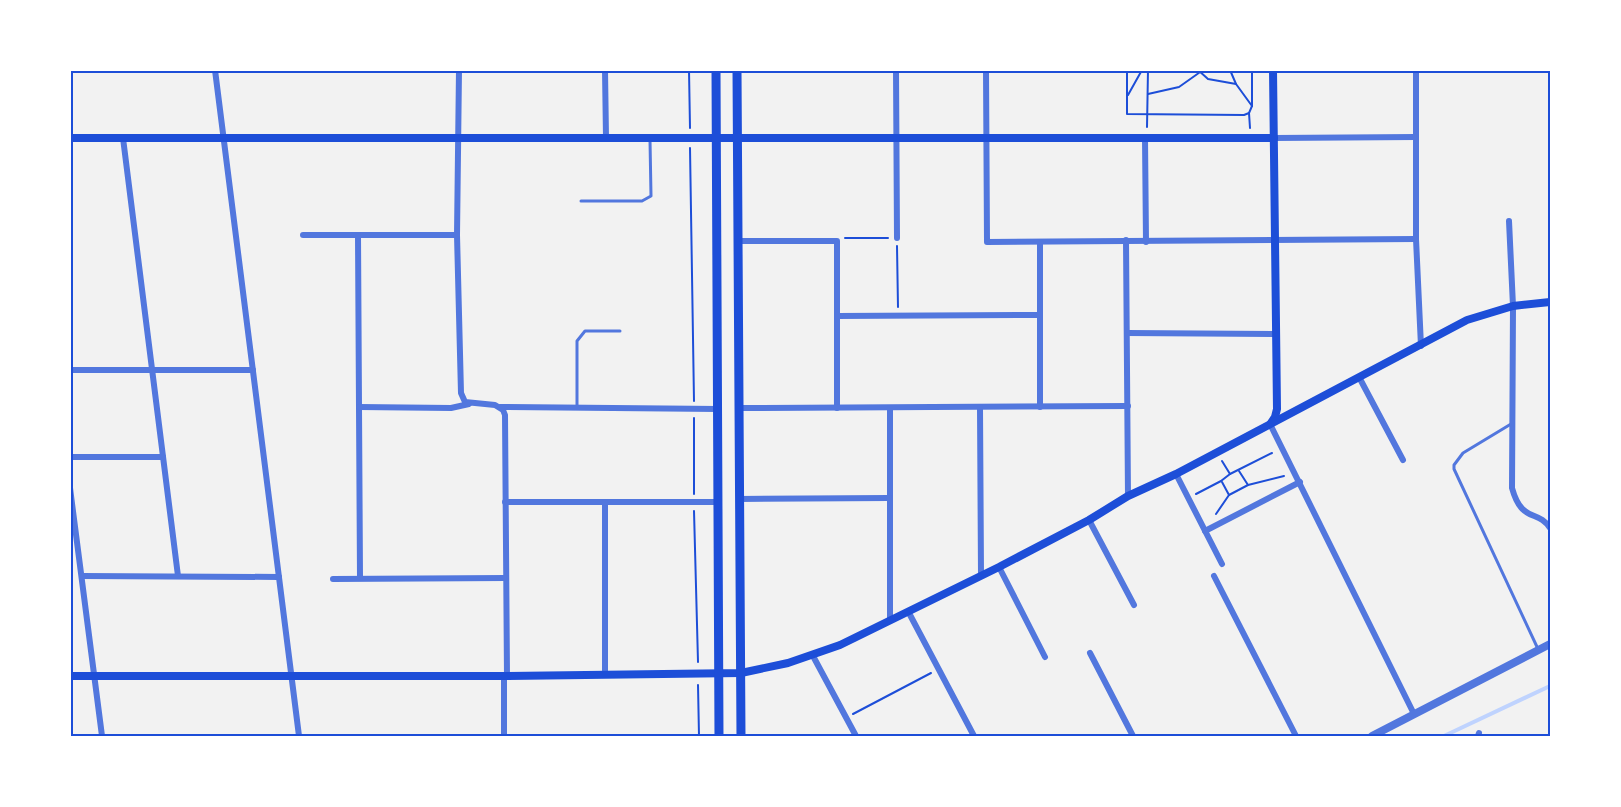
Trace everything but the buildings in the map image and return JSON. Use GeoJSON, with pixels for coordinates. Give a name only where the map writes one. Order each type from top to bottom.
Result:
{"type":"FeatureCollection","features":[{"type":"Feature","properties":{"kind":"main road"},"geometry":{"type":"LineString","coordinates":[[716,70],[719,736]]}},
{"type":"Feature","properties":{"kind":"main road"},"geometry":{"type":"LineString","coordinates":[[737,70],[741,736]]}},
{"type":"Feature","properties":{"kind":"main road"},"geometry":{"type":"LineString","coordinates":[[1270,424],[1275,417],[1277,398],[1273,70]]}},
{"type":"Feature","properties":{"kind":"main road"},"geometry":{"type":"LineString","coordinates":[[70,138],[1274,138]]}},
{"type":"Feature","properties":{"kind":"main road"},"geometry":{"type":"LineString","coordinates":[[70,676],[605,675],[741,673],[774,668],[840,645],[909,613],[1467,320],[1513,306],[1551,302]]}},
{"type":"Feature","properties":{"kind":"main road"},"geometry":{"type":"LineString","coordinates":[[1277,398],[1282,412],[1296,411]]}},
{"type":"Feature","properties":{"kind":"street"},"geometry":{"type":"LineString","coordinates":[[216,70],[299,736]]}},
{"type":"Feature","properties":{"kind":"street"},"geometry":{"type":"LineString","coordinates":[[459,70],[457,235],[461,393],[465,402],[499,407],[718,409]]}},
{"type":"Feature","properties":{"kind":"street"},"geometry":{"type":"LineString","coordinates":[[605,70],[606,138]]}},
{"type":"Feature","properties":{"kind":"street"},"geometry":{"type":"LineString","coordinates":[[896,70],[897,238]]}},
{"type":"Feature","properties":{"kind":"street"},"geometry":{"type":"LineString","coordinates":[[986,70],[987,242],[1416,239]]}},
{"type":"Feature","properties":{"kind":"street"},"geometry":{"type":"LineString","coordinates":[[1416,70],[1416,239],[1421,346]]}},
{"type":"Feature","properties":{"kind":"street"},"geometry":{"type":"LineString","coordinates":[[1274,138],[1416,136]]}},
{"type":"Feature","properties":{"kind":"street"},"geometry":{"type":"LineString","coordinates":[[123,138],[178,576]]}},
{"type":"Feature","properties":{"kind":"street"},"geometry":{"type":"LineString","coordinates":[[1145,138],[1146,242]]}},
{"type":"Feature","properties":{"kind":"street"},"geometry":{"type":"LineString","coordinates":[[1509,221],[1513,306],[1512,488],[1516,502],[1526,514],[1548,524],[1551,528]]}},
{"type":"Feature","properties":{"kind":"street"},"geometry":{"type":"LineString","coordinates":[[303,235],[457,235]]}},
{"type":"Feature","properties":{"kind":"street"},"geometry":{"type":"LineString","coordinates":[[358,235],[360,578]]}},
{"type":"Feature","properties":{"kind":"street"},"geometry":{"type":"LineString","coordinates":[[1126,240],[1128,496]]}},
{"type":"Feature","properties":{"kind":"street"},"geometry":{"type":"LineString","coordinates":[[739,241],[837,241],[837,408]]}},
{"type":"Feature","properties":{"kind":"street"},"geometry":{"type":"LineString","coordinates":[[1040,242],[1040,407]]}},
{"type":"Feature","properties":{"kind":"street"},"geometry":{"type":"LineString","coordinates":[[837,316],[1039,315]]}},
{"type":"Feature","properties":{"kind":"street"},"geometry":{"type":"LineString","coordinates":[[1127,333],[1276,334]]}},
{"type":"Feature","properties":{"kind":"street"},"geometry":{"type":"LineString","coordinates":[[70,370],[253,370]]}},
{"type":"Feature","properties":{"kind":"street"},"geometry":{"type":"LineString","coordinates":[[1359,377],[1403,460]]}},
{"type":"Feature","properties":{"kind":"street"},"geometry":{"type":"LineString","coordinates":[[359,407],[451,408],[471,404]]}},
{"type":"Feature","properties":{"kind":"street"},"geometry":{"type":"LineString","coordinates":[[740,408],[1128,406]]}},
{"type":"Feature","properties":{"kind":"street"},"geometry":{"type":"LineString","coordinates":[[499,407],[505,415],[506,676],[504,736]]}},
{"type":"Feature","properties":{"kind":"street"},"geometry":{"type":"LineString","coordinates":[[890,408],[890,620]]}},
{"type":"Feature","properties":{"kind":"street"},"geometry":{"type":"LineString","coordinates":[[980,408],[981,574]]}},
{"type":"Feature","properties":{"kind":"street"},"geometry":{"type":"LineString","coordinates":[[1270,424],[1414,714]]}},
{"type":"Feature","properties":{"kind":"street"},"geometry":{"type":"LineString","coordinates":[[70,457],[163,457]]}},
{"type":"Feature","properties":{"kind":"street"},"geometry":{"type":"LineString","coordinates":[[1176,474],[1222,564]]}},
{"type":"Feature","properties":{"kind":"street"},"geometry":{"type":"LineString","coordinates":[[1205,531],[1300,482]]}},
{"type":"Feature","properties":{"kind":"street"},"geometry":{"type":"LineString","coordinates":[[70,488],[102,736]]}},
{"type":"Feature","properties":{"kind":"street"},"geometry":{"type":"LineString","coordinates":[[739,499],[890,498]]}},
{"type":"Feature","properties":{"kind":"street"},"geometry":{"type":"LineString","coordinates":[[505,502],[718,502]]}},
{"type":"Feature","properties":{"kind":"street"},"geometry":{"type":"LineString","coordinates":[[605,503],[605,675]]}},
{"type":"Feature","properties":{"kind":"street"},"geometry":{"type":"LineString","coordinates":[[1089,520],[1134,605]]}},
{"type":"Feature","properties":{"kind":"street"},"geometry":{"type":"LineString","coordinates":[[999,567],[1045,657]]}},
{"type":"Feature","properties":{"kind":"street"},"geometry":{"type":"LineString","coordinates":[[82,576],[279,577]]}},
{"type":"Feature","properties":{"kind":"street"},"geometry":{"type":"LineString","coordinates":[[1214,576],[1296,736]]}},
{"type":"Feature","properties":{"kind":"street"},"geometry":{"type":"LineString","coordinates":[[333,579],[506,578]]}},
{"type":"Feature","properties":{"kind":"street"},"geometry":{"type":"LineString","coordinates":[[909,613],[974,736]]}},
{"type":"Feature","properties":{"kind":"street"},"geometry":{"type":"LineString","coordinates":[[1372,736],[1551,644]]}},
{"type":"Feature","properties":{"kind":"street"},"geometry":{"type":"LineString","coordinates":[[1090,653],[1133,736]]}},
{"type":"Feature","properties":{"kind":"street"},"geometry":{"type":"LineString","coordinates":[[813,656],[856,736]]}},
{"type":"Feature","properties":{"kind":"lane"},"geometry":{"type":"LineString","coordinates":[[581,201],[642,201],[651,196],[650,138]]}},
{"type":"Feature","properties":{"kind":"lane"},"geometry":{"type":"LineString","coordinates":[[577,407],[577,341],[585,331],[620,331]]}},
{"type":"Feature","properties":{"kind":"lane"},"geometry":{"type":"LineString","coordinates":[[1512,423],[1463,453],[1454,465],[1454,469],[1538,649]]}},
{"type":"Feature","properties":{"kind":"path"},"geometry":{"type":"LineString","coordinates":[[1127,70],[1127,114],[1244,115],[1249,112]]}},
{"type":"Feature","properties":{"kind":"path"},"geometry":{"type":"LineString","coordinates":[[1127,97],[1142,70]]}},
{"type":"Feature","properties":{"kind":"path"},"geometry":{"type":"LineString","coordinates":[[1145,138],[1148,114],[1148,70]]}},
{"type":"Feature","properties":{"kind":"path"},"geometry":{"type":"LineString","coordinates":[[1230,70],[1236,84],[1252,106]]}},
{"type":"Feature","properties":{"kind":"path"},"geometry":{"type":"LineString","coordinates":[[1250,138],[1252,70]]}},
{"type":"Feature","properties":{"kind":"path"},"geometry":{"type":"LineString","coordinates":[[1148,94],[1179,87],[1201,71],[1208,79],[1236,84]]}},
{"type":"Feature","properties":{"kind":"path"},"geometry":{"type":"LineString","coordinates":[[837,241],[844,238],[897,238],[898,316]]}},
{"type":"Feature","properties":{"kind":"path"},"geometry":{"type":"LineString","coordinates":[[1188,498],[1282,446]]}},
{"type":"Feature","properties":{"kind":"path"},"geometry":{"type":"LineString","coordinates":[[1216,453],[1230,474]]}},
{"type":"Feature","properties":{"kind":"path"},"geometry":{"type":"LineString","coordinates":[[1239,471],[1248,485]]}},
{"type":"Feature","properties":{"kind":"path"},"geometry":{"type":"LineString","coordinates":[[1205,531],[1229,495],[1248,485],[1296,473]]}},
{"type":"Feature","properties":{"kind":"path"},"geometry":{"type":"LineString","coordinates":[[1221,481],[1229,495]]}},
{"type":"Feature","properties":{"kind":"path"},"geometry":{"type":"LineString","coordinates":[[846,717],[939,669]]}},
{"type":"Feature","properties":{"kind":"waterway"},"geometry":{"type":"LineString","coordinates":[[1444,736],[1550,686]]}}]}
